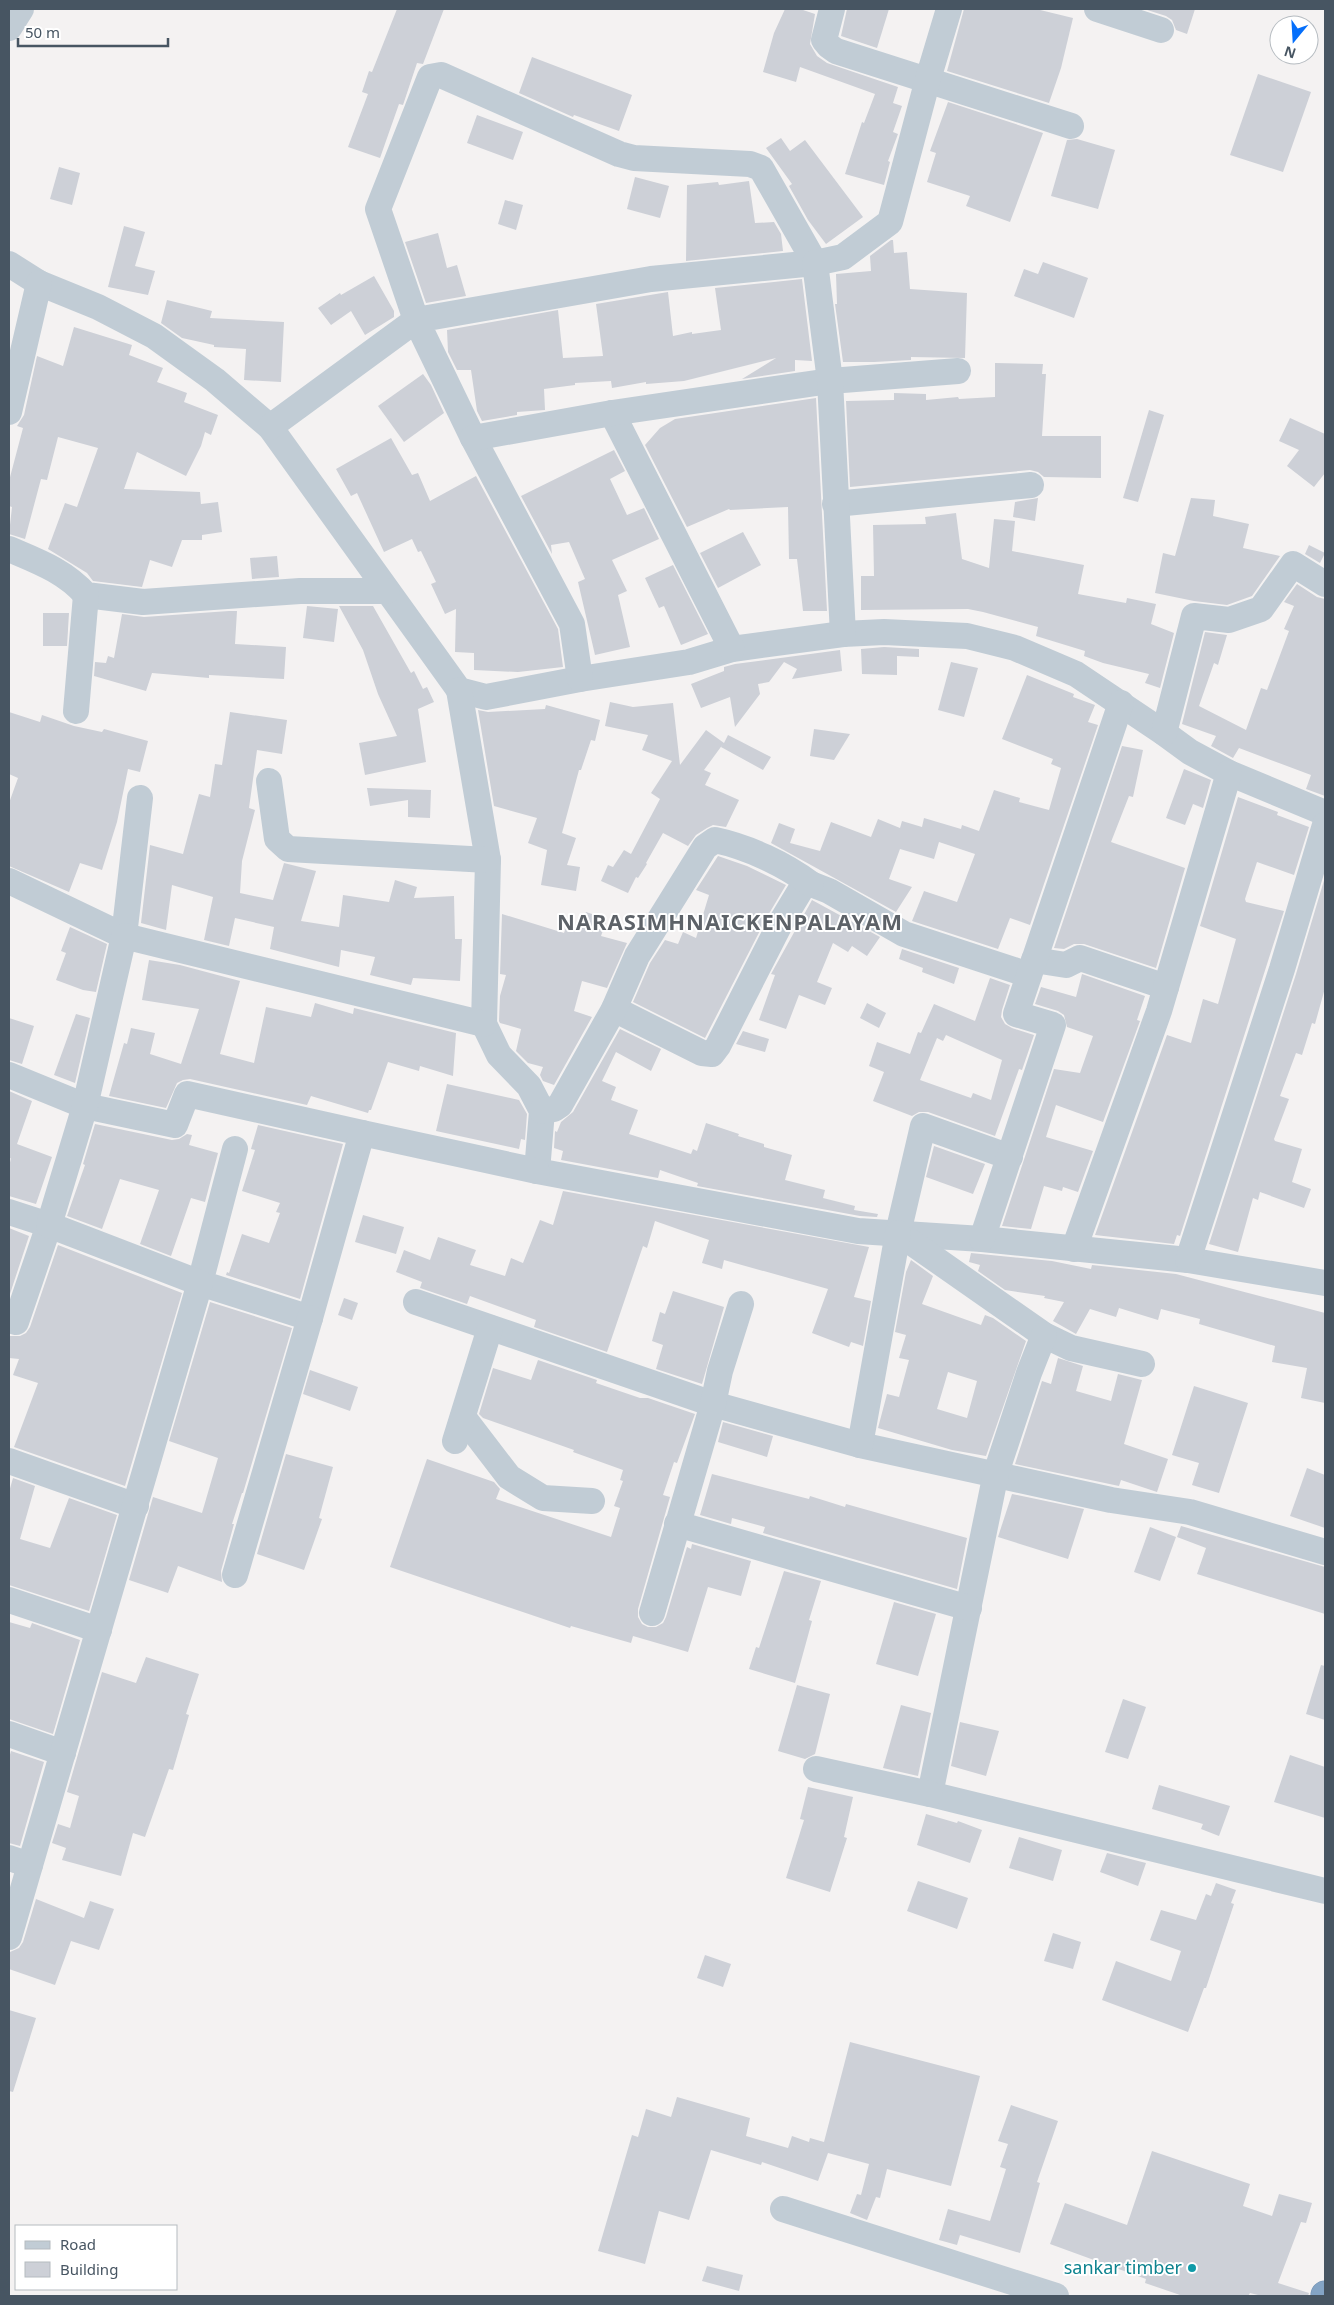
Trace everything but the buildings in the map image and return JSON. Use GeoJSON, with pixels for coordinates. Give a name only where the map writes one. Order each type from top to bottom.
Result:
{"type":"FeatureCollection","features":[{"type":"Feature","properties":{"kind":"street"},"geometry":{"type":"LineString","coordinates":[[9,28],[21,9]]}},
{"type":"Feature","properties":{"kind":"street"},"geometry":{"type":"LineString","coordinates":[[832,9],[824,40],[836,51],[1071,126]]}},
{"type":"Feature","properties":{"kind":"street"},"geometry":{"type":"LineString","coordinates":[[270,427],[416,320],[651,278],[815,264],[843,257],[890,222],[928,79],[949,9]]}},
{"type":"Feature","properties":{"kind":"street"},"geometry":{"type":"LineString","coordinates":[[1097,9],[1161,30]]}},
{"type":"Feature","properties":{"kind":"street"},"geometry":{"type":"LineString","coordinates":[[580,679],[572,624],[473,438],[416,320],[378,209],[430,77],[441,75],[618,154],[634,158],[750,164],[761,168],[815,264],[830,381],[843,634]]}},
{"type":"Feature","properties":{"kind":"street"},"geometry":{"type":"LineString","coordinates":[[9,264],[39,284],[98,307],[154,336],[215,380],[270,427],[459,690],[488,860],[484,1024],[499,1055],[529,1086],[542,1111],[537,1171]]}},
{"type":"Feature","properties":{"kind":"street"},"geometry":{"type":"LineString","coordinates":[[9,412],[39,284]]}},
{"type":"Feature","properties":{"kind":"street"},"geometry":{"type":"LineString","coordinates":[[473,438],[612,413],[830,381],[958,371]]}},
{"type":"Feature","properties":{"kind":"street"},"geometry":{"type":"LineString","coordinates":[[612,413],[732,649]]}},
{"type":"Feature","properties":{"kind":"street"},"geometry":{"type":"LineString","coordinates":[[835,504],[1031,485]]}},
{"type":"Feature","properties":{"kind":"street"},"geometry":{"type":"LineString","coordinates":[[9,549],[51,567],[74,582],[86,595],[143,602],[300,591],[387,591]]}},
{"type":"Feature","properties":{"kind":"street"},"geometry":{"type":"LineString","coordinates":[[1164,733],[1194,616],[1229,620],[1261,610],[1293,564],[1325,584]]}},
{"type":"Feature","properties":{"kind":"street"},"geometry":{"type":"LineString","coordinates":[[76,711],[86,595]]}},
{"type":"Feature","properties":{"kind":"street"},"geometry":{"type":"LineString","coordinates":[[459,690],[486,697],[580,679],[689,662],[732,649],[843,634],[884,632],[967,636],[1015,648],[1076,674],[1190,752],[1229,773],[1325,813]]}},
{"type":"Feature","properties":{"kind":"street"},"geometry":{"type":"LineString","coordinates":[[982,1239],[1053,1024],[1016,1014],[1121,703]]}},
{"type":"Feature","properties":{"kind":"street"},"geometry":{"type":"LineString","coordinates":[[1074,1249],[1166,987],[1229,773]]}},
{"type":"Feature","properties":{"kind":"street"},"geometry":{"type":"LineString","coordinates":[[269,781],[277,839],[288,849],[488,860]]}},
{"type":"Feature","properties":{"kind":"street"},"geometry":{"type":"LineString","coordinates":[[9,1320],[16,1322],[49,1226],[85,1106],[124,936],[140,798]]}},
{"type":"Feature","properties":{"kind":"street"},"geometry":{"type":"LineString","coordinates":[[1188,1260],[1282,969],[1325,825]]}},
{"type":"Feature","properties":{"kind":"street"},"geometry":{"type":"LineString","coordinates":[[542,1111],[560,1105],[614,1009],[637,956],[705,848],[715,840],[729,843],[796,872],[811,884],[828,890],[904,934],[1031,967],[1066,965],[1080,958],[1166,987]]}},
{"type":"Feature","properties":{"kind":"street"},"geometry":{"type":"LineString","coordinates":[[9,881],[124,936],[484,1024]]}},
{"type":"Feature","properties":{"kind":"street"},"geometry":{"type":"LineString","coordinates":[[614,1009],[702,1053],[712,1054],[718,1046],[780,924],[802,886],[811,884]]}},
{"type":"Feature","properties":{"kind":"street"},"geometry":{"type":"LineString","coordinates":[[9,1075],[85,1106],[174,1125],[187,1094],[537,1171],[858,1231],[982,1239],[1188,1260],[1325,1283]]}},
{"type":"Feature","properties":{"kind":"street"},"geometry":{"type":"LineString","coordinates":[[860,1445],[898,1233],[923,1126],[1010,1157]]}},
{"type":"Feature","properties":{"kind":"street"},"geometry":{"type":"LineString","coordinates":[[234,1575],[310,1318],[362,1133]]}},
{"type":"Feature","properties":{"kind":"street"},"geometry":{"type":"LineString","coordinates":[[9,1937],[20,1862],[63,1753],[200,1283],[235,1149]]}},
{"type":"Feature","properties":{"kind":"street"},"geometry":{"type":"LineString","coordinates":[[9,1212],[200,1283],[310,1318]]}},
{"type":"Feature","properties":{"kind":"street"},"geometry":{"type":"LineString","coordinates":[[898,1233],[1044,1335],[1071,1348],[1142,1364]]}},
{"type":"Feature","properties":{"kind":"street"},"geometry":{"type":"LineString","coordinates":[[416,1302],[713,1404],[860,1445],[996,1473],[1111,1500],[1190,1512],[1325,1552]]}},
{"type":"Feature","properties":{"kind":"street"},"geometry":{"type":"LineString","coordinates":[[652,1613],[713,1404],[720,1371],[741,1304]]}},
{"type":"Feature","properties":{"kind":"street"},"geometry":{"type":"LineString","coordinates":[[455,1441],[490,1328]]}},
{"type":"Feature","properties":{"kind":"street"},"geometry":{"type":"LineString","coordinates":[[930,1794],[996,1473],[1029,1373],[1044,1335]]}},
{"type":"Feature","properties":{"kind":"street"},"geometry":{"type":"LineString","coordinates":[[462,1416],[509,1477],[543,1498],[592,1501]]}},
{"type":"Feature","properties":{"kind":"street"},"geometry":{"type":"LineString","coordinates":[[9,1461],[136,1506]]}},
{"type":"Feature","properties":{"kind":"street"},"geometry":{"type":"LineString","coordinates":[[677,1524],[969,1608]]}},
{"type":"Feature","properties":{"kind":"street"},"geometry":{"type":"LineString","coordinates":[[9,1600],[99,1630]]}},
{"type":"Feature","properties":{"kind":"street"},"geometry":{"type":"LineString","coordinates":[[9,1734],[63,1753]]}},
{"type":"Feature","properties":{"kind":"street"},"geometry":{"type":"LineString","coordinates":[[816,1769],[930,1794],[1325,1891]]}},
{"type":"Feature","properties":{"kind":"street"},"geometry":{"type":"LineString","coordinates":[[784,2209],[1056,2296]]}},
{"type":"Feature","properties":{"kind":"place","name":"sankar timber"},"geometry":{"type":"Point","coordinates":[1192,2268]}},
{"type":"Feature","properties":{"kind":"district","name":"NARASIMHNAICKENPALAYAM"},"geometry":{"type":"Point","coordinates":[730,922]}}]}
